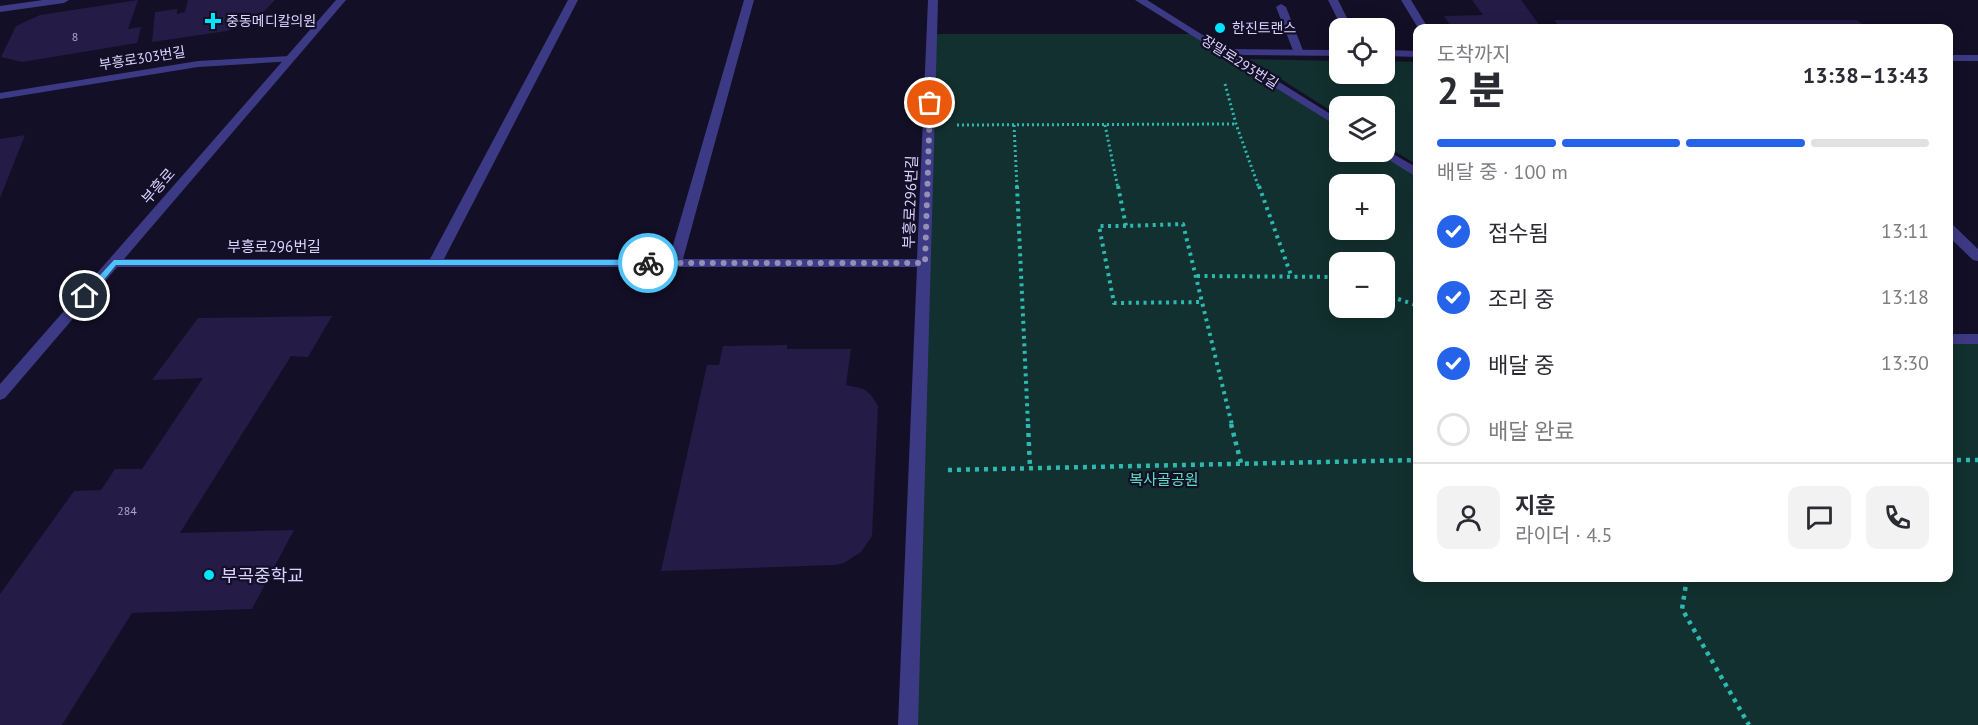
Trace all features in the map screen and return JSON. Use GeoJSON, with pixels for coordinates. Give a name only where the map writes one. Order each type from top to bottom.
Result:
{"type":"FeatureCollection","features":[{"type":"Feature","properties":{"kind":"street"},"geometry":{"type":"LineString","coordinates":[[0,9],[64,0]]}},
{"type":"Feature","properties":{"kind":"street","name":"부흥로"},"geometry":{"type":"LineString","coordinates":[[0,394],[341,0]]}},
{"type":"Feature","properties":{"kind":"street"},"geometry":{"type":"LineString","coordinates":[[435,263],[573,0]]}},
{"type":"Feature","properties":{"kind":"street"},"geometry":{"type":"LineString","coordinates":[[675,263],[749,0]]}},
{"type":"Feature","properties":{"kind":"street","name":"부흥로296번길"},"geometry":{"type":"LineString","coordinates":[[114,263],[925,263],[933,0]]}},
{"type":"Feature","properties":{"kind":"street","name":"장말로293번길"},"geometry":{"type":"LineString","coordinates":[[1140,0],[1329,118]]}},
{"type":"Feature","properties":{"kind":"street"},"geometry":{"type":"LineString","coordinates":[[1333,0],[1342,18]]}},
{"type":"Feature","properties":{"kind":"street"},"geometry":{"type":"LineString","coordinates":[[1406,0],[1421,24]]}},
{"type":"Feature","properties":{"kind":"street"},"geometry":{"type":"LineString","coordinates":[[1281,7],[1299,53]]}},
{"type":"Feature","properties":{"kind":"street"},"geometry":{"type":"LineString","coordinates":[[1223,52],[1329,53]]}},
{"type":"Feature","properties":{"kind":"street"},"geometry":{"type":"LineString","coordinates":[[1395,54],[1413,54]]}},
{"type":"Feature","properties":{"kind":"street"},"geometry":{"type":"LineString","coordinates":[[1953,58],[1978,58]]}},
{"type":"Feature","properties":{"kind":"street","name":"부흥로303번길"},"geometry":{"type":"LineString","coordinates":[[0,96],[198,64],[290,59]]}},
{"type":"Feature","properties":{"kind":"street"},"geometry":{"type":"LineString","coordinates":[[1395,160],[1413,171]]}},
{"type":"Feature","properties":{"kind":"street"},"geometry":{"type":"LineString","coordinates":[[1953,233],[1978,257]]}},
{"type":"Feature","properties":{"kind":"street"},"geometry":{"type":"LineString","coordinates":[[908,725],[925,263]]}},
{"type":"Feature","properties":{"kind":"street"},"geometry":{"type":"LineString","coordinates":[[1953,339],[1978,339]]}},
{"type":"Feature","properties":{"kind":"path"},"geometry":{"type":"LineString","coordinates":[[1273,83],[1224,84],[1236,124],[1291,276]]}},
{"type":"Feature","properties":{"kind":"path"},"geometry":{"type":"LineString","coordinates":[[929,126],[1236,124]]}},
{"type":"Feature","properties":{"kind":"path"},"geometry":{"type":"LineString","coordinates":[[1014,125],[1030,468]]}},
{"type":"Feature","properties":{"kind":"path"},"geometry":{"type":"LineString","coordinates":[[1105,125],[1126,226]]}},
{"type":"Feature","properties":{"kind":"path"},"geometry":{"type":"LineString","coordinates":[[1203,302],[1114,303],[1099,226],[1183,224],[1197,276],[1241,463]]}},
{"type":"Feature","properties":{"kind":"path"},"geometry":{"type":"LineString","coordinates":[[1197,276],[1329,277]]}},
{"type":"Feature","properties":{"kind":"path"},"geometry":{"type":"LineString","coordinates":[[1395,298],[1413,304]]}},
{"type":"Feature","properties":{"kind":"path"},"geometry":{"type":"LineString","coordinates":[[917,471],[1413,460]]}},
{"type":"Feature","properties":{"kind":"path"},"geometry":{"type":"LineString","coordinates":[[1953,460],[1978,460]]}},
{"type":"Feature","properties":{"kind":"path"},"geometry":{"type":"LineString","coordinates":[[1686,582],[1682,609],[1749,725]]}},
{"type":"Feature","properties":{"kind":"green space","name":"복사골공원"},"geometry":{"type":"Polygon","coordinates":[[[932,34],[1194,34],[1329,119],[1329,162],[1395,162],[1395,160],[1413,171],[1413,582],[1953,582],[1953,339],[1978,339],[1978,725],[908,725],[932,34]]]}},
{"type":"Feature","properties":{"kind":"green space"},"geometry":{"type":"Polygon","coordinates":[[[1249,59],[1329,61],[1329,84],[1395,84],[1395,61],[1413,62],[1413,162],[1395,151],[1395,96],[1329,96],[1329,110],[1249,59]]]}},
{"type":"Feature","properties":{"kind":"building"},"geometry":{"type":"Polygon","coordinates":[[[138,0],[128,29],[141,27],[137,43],[22,62],[1,57],[16,26],[40,15],[138,0]]]}},
{"type":"Feature","properties":{"kind":"building"},"geometry":{"type":"Polygon","coordinates":[[[188,0],[275,0],[259,17],[227,31],[152,42],[155,12],[177,9],[177,14],[185,12],[188,0]]]}},
{"type":"Feature","properties":{"kind":"building"},"geometry":{"type":"Polygon","coordinates":[[[1472,0],[1521,0],[1539,24],[1449,24],[1444,16],[1483,15],[1472,0]]]}},
{"type":"Feature","properties":{"kind":"building"},"geometry":{"type":"Polygon","coordinates":[[[1554,20],[1857,20],[1862,24],[1557,24],[1554,20]]]}},
{"type":"Feature","properties":{"kind":"building"},"geometry":{"type":"Polygon","coordinates":[[[25,135],[0,198],[0,139],[25,135]]]}},
{"type":"Feature","properties":{"kind":"building"},"geometry":{"type":"Polygon","coordinates":[[[332,316],[308,357],[291,356],[180,533],[294,530],[252,609],[132,613],[62,725],[0,725],[0,594],[74,491],[101,490],[115,469],[142,469],[203,378],[152,380],[198,318],[332,316]]]}},
{"type":"Feature","properties":{"kind":"building"},"geometry":{"type":"Polygon","coordinates":[[[787,345],[787,349],[851,349],[846,385],[864,389],[878,406],[872,536],[861,552],[844,563],[834,565],[661,571],[707,365],[719,365],[723,346],[787,345]]]}},
{"type":"Feature","properties":{"kind":"way so far"},"geometry":{"type":"LineString","coordinates":[[648,263],[925,263],[930,103]]}},
{"type":"Feature","properties":{"kind":"place","name":"중동메디칼의원"},"geometry":{"type":"Point","coordinates":[213,21]}},
{"type":"Feature","properties":{"kind":"place","name":"한진트랜스"},"geometry":{"type":"Point","coordinates":[1220,28]}},
{"type":"Feature","properties":{"kind":"place","name":"부곡중학교"},"geometry":{"type":"Point","coordinates":[209,575]}},
{"type":"Feature","properties":{"kind":"route"},"geometry":{"type":"LineString","coordinates":[[85,296],[114,263],[648,263]]}}]}
